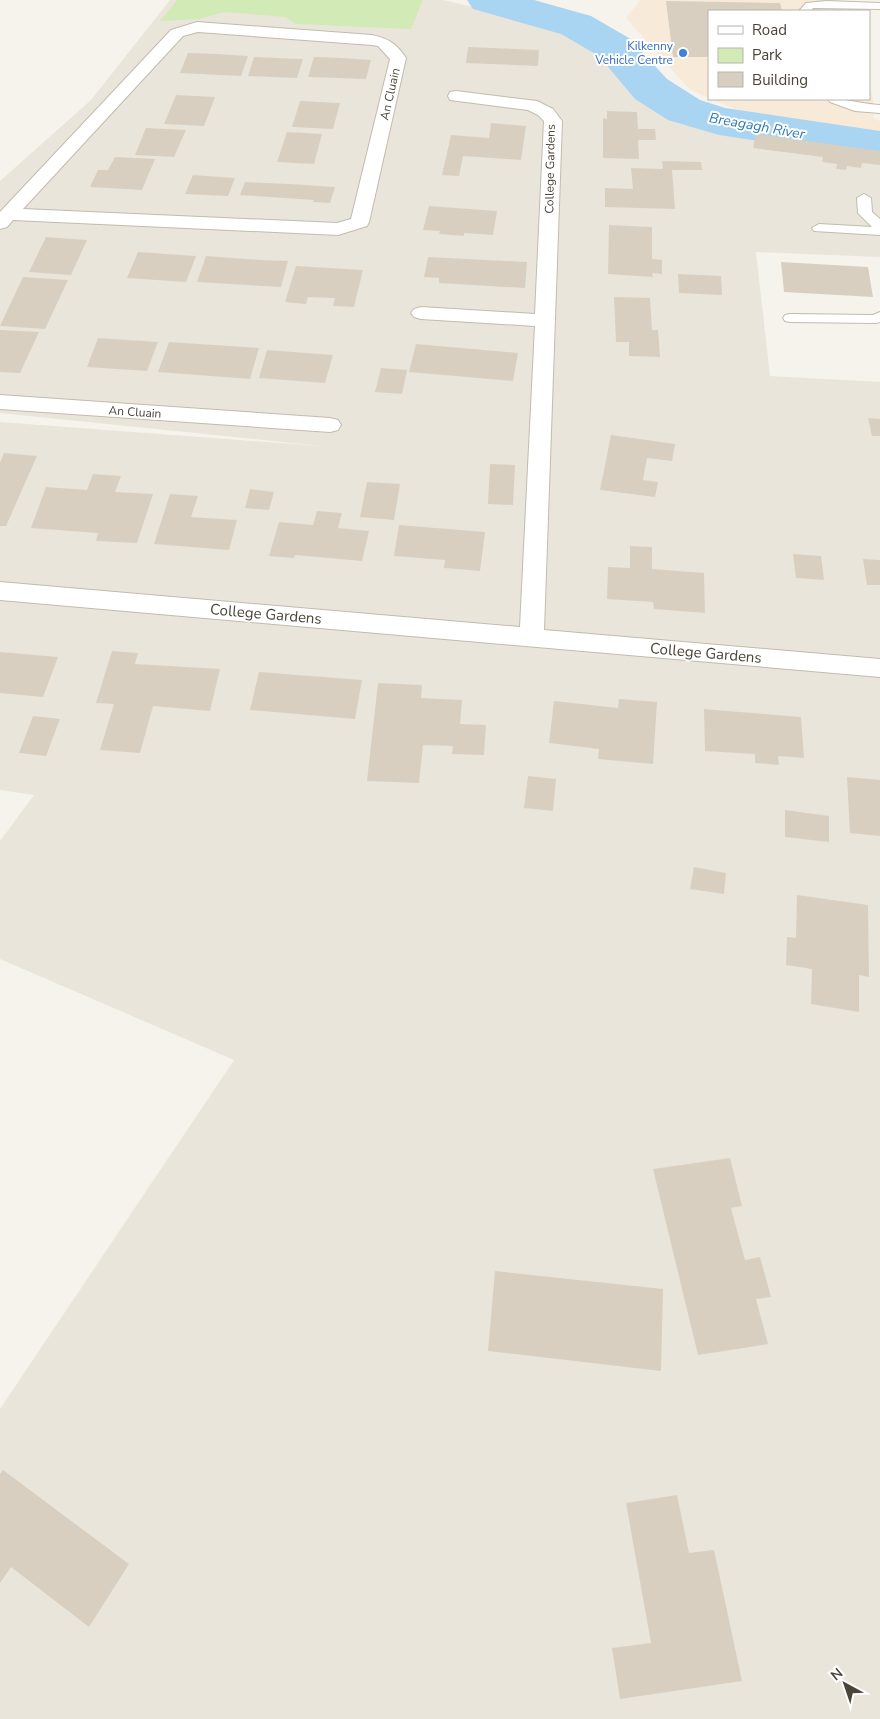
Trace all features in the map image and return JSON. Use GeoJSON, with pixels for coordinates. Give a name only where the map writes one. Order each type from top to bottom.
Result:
{"type":"FeatureCollection","features":[{"type":"Feature","properties":{"kind":"street","name":"An Cluain"},"geometry":{"type":"LineString","coordinates":[[197,27],[372,40],[384,43],[398,58],[360,222],[338,230],[5,218],[177,33],[197,27]]}},
{"type":"Feature","properties":{"kind":"street","name":"College Gardens"},"geometry":{"type":"LineString","coordinates":[[456,96],[531,105],[542,109],[553,121],[532,638]]}},
{"type":"Feature","properties":{"kind":"street"},"geometry":{"type":"LineString","coordinates":[[421,313],[546,321]]}},
{"type":"Feature","properties":{"kind":"street","name":"An Cluain"},"geometry":{"type":"LineString","coordinates":[[0,402],[330,425]]}},
{"type":"Feature","properties":{"kind":"street","name":"College Gardens"},"geometry":{"type":"LineString","coordinates":[[0,591],[880,668]]}},
{"type":"Feature","properties":{"kind":"lane"},"geometry":{"type":"LineString","coordinates":[[805,10],[810,5],[826,4],[880,6]]}},
{"type":"Feature","properties":{"kind":"lane"},"geometry":{"type":"LineString","coordinates":[[836,100],[855,107],[880,109]]}},
{"type":"Feature","properties":{"kind":"lane"},"geometry":{"type":"LineString","coordinates":[[864,198],[865,213],[880,226]]}},
{"type":"Feature","properties":{"kind":"lane"},"geometry":{"type":"LineString","coordinates":[[819,228],[880,231]]}},
{"type":"Feature","properties":{"kind":"lane"},"geometry":{"type":"LineString","coordinates":[[790,318],[876,319],[880,316]]}},
{"type":"Feature","properties":{"kind":"shaded area"},"geometry":{"type":"Polygon","coordinates":[[[170,0],[443,0],[542,23],[608,60],[626,87],[670,114],[749,133],[880,148],[880,257],[756,252],[770,376],[880,382],[880,1719],[0,1719],[0,1409],[234,1060],[0,959],[0,841],[34,795],[0,790],[0,422],[321,446],[0,413],[0,181],[91,100],[170,0]]]}},
{"type":"Feature","properties":{"kind":"shaded area","name":"Kilkenny Vehicle Centre"},"geometry":{"type":"Polygon","coordinates":[[[640,0],[839,0],[843,10],[708,10],[708,98],[689,89],[626,18],[640,0]]]}},
{"type":"Feature","properties":{"kind":"shaded area"},"geometry":{"type":"Polygon","coordinates":[[[870,89],[873,98],[874,119],[880,121],[880,134],[810,129],[735,109],[713,100],[870,100],[870,89]]]}},
{"type":"Feature","properties":{"kind":"green space"},"geometry":{"type":"Polygon","coordinates":[[[177,0],[423,0],[411,29],[296,24],[285,17],[225,12],[200,19],[160,21],[177,0]]]}},
{"type":"Feature","properties":{"kind":"building"},"geometry":{"type":"Polygon","coordinates":[[[666,1],[780,3],[782,10],[708,10],[708,57],[673,57],[666,1]]]}},
{"type":"Feature","properties":{"kind":"building"},"geometry":{"type":"Polygon","coordinates":[[[468,47],[539,50],[538,66],[466,63],[468,47]]]}},
{"type":"Feature","properties":{"kind":"building"},"geometry":{"type":"Polygon","coordinates":[[[188,53],[248,56],[241,76],[180,73],[188,53]]]}},
{"type":"Feature","properties":{"kind":"building"},"geometry":{"type":"Polygon","coordinates":[[[254,57],[303,59],[297,78],[248,76],[254,57]]]}},
{"type":"Feature","properties":{"kind":"building"},"geometry":{"type":"Polygon","coordinates":[[[314,57],[371,60],[366,79],[308,77],[314,57]]]}},
{"type":"Feature","properties":{"kind":"building"},"geometry":{"type":"Polygon","coordinates":[[[176,95],[215,97],[204,126],[164,124],[176,95]]]}},
{"type":"Feature","properties":{"kind":"building"},"geometry":{"type":"Polygon","coordinates":[[[300,101],[340,103],[333,129],[292,127],[300,101]]]}},
{"type":"Feature","properties":{"kind":"building"},"geometry":{"type":"Polygon","coordinates":[[[607,111],[637,112],[638,129],[655,129],[656,140],[638,140],[639,159],[603,158],[603,118],[607,119],[607,111]]]}},
{"type":"Feature","properties":{"kind":"building"},"geometry":{"type":"Polygon","coordinates":[[[491,123],[526,126],[521,160],[463,156],[459,176],[442,175],[451,135],[489,138],[491,123]]]}},
{"type":"Feature","properties":{"kind":"building"},"geometry":{"type":"Polygon","coordinates":[[[146,128],[186,130],[174,157],[135,155],[146,128]]]}},
{"type":"Feature","properties":{"kind":"building"},"geometry":{"type":"Polygon","coordinates":[[[287,132],[322,134],[314,164],[277,162],[287,132]]]}},
{"type":"Feature","properties":{"kind":"building"},"geometry":{"type":"Polygon","coordinates":[[[756,134],[880,151],[880,165],[862,163],[861,168],[847,166],[846,170],[836,169],[837,164],[822,162],[823,157],[753,148],[756,134]]]}},
{"type":"Feature","properties":{"kind":"building"},"geometry":{"type":"Polygon","coordinates":[[[115,157],[155,159],[142,190],[90,187],[98,170],[108,170],[115,157]]]}},
{"type":"Feature","properties":{"kind":"building"},"geometry":{"type":"Polygon","coordinates":[[[662,161],[701,162],[702,170],[672,170],[675,209],[605,207],[605,188],[633,189],[631,168],[663,169],[662,161]]]}},
{"type":"Feature","properties":{"kind":"building"},"geometry":{"type":"Polygon","coordinates":[[[193,175],[235,178],[228,196],[185,194],[193,175]]]}},
{"type":"Feature","properties":{"kind":"building"},"geometry":{"type":"Polygon","coordinates":[[[245,182],[335,187],[330,203],[313,202],[314,200],[240,195],[245,182]]]}},
{"type":"Feature","properties":{"kind":"building"},"geometry":{"type":"Polygon","coordinates":[[[429,206],[497,211],[493,235],[464,233],[464,236],[439,234],[440,231],[423,230],[429,206]]]}},
{"type":"Feature","properties":{"kind":"building"},"geometry":{"type":"Polygon","coordinates":[[[609,225],[652,227],[652,259],[662,260],[662,274],[652,273],[653,277],[608,274],[609,225]]]}},
{"type":"Feature","properties":{"kind":"building"},"geometry":{"type":"Polygon","coordinates":[[[46,237],[87,240],[71,275],[29,272],[46,237]]]}},
{"type":"Feature","properties":{"kind":"building"},"geometry":{"type":"Polygon","coordinates":[[[138,252],[196,256],[186,282],[127,278],[138,252]]]}},
{"type":"Feature","properties":{"kind":"building"},"geometry":{"type":"Polygon","coordinates":[[[206,256],[288,261],[281,287],[197,282],[206,256]]]}},
{"type":"Feature","properties":{"kind":"building"},"geometry":{"type":"Polygon","coordinates":[[[428,257],[527,262],[525,288],[439,283],[439,278],[424,277],[428,257]]]}},
{"type":"Feature","properties":{"kind":"building"},"geometry":{"type":"Polygon","coordinates":[[[781,262],[868,267],[873,297],[784,292],[781,262]]]}},
{"type":"Feature","properties":{"kind":"building"},"geometry":{"type":"Polygon","coordinates":[[[296,266],[363,270],[354,307],[333,306],[335,298],[308,297],[306,304],[285,302],[296,266]]]}},
{"type":"Feature","properties":{"kind":"building"},"geometry":{"type":"Polygon","coordinates":[[[678,274],[721,276],[722,295],[679,293],[678,274]]]}},
{"type":"Feature","properties":{"kind":"building"},"geometry":{"type":"Polygon","coordinates":[[[23,277],[68,280],[45,329],[0,326],[23,277]]]}},
{"type":"Feature","properties":{"kind":"building"},"geometry":{"type":"Polygon","coordinates":[[[614,297],[650,298],[652,330],[658,330],[660,357],[629,356],[629,342],[616,342],[614,297]]]}},
{"type":"Feature","properties":{"kind":"building"},"geometry":{"type":"Polygon","coordinates":[[[0,330],[39,332],[20,373],[0,372],[0,330]]]}},
{"type":"Feature","properties":{"kind":"building"},"geometry":{"type":"Polygon","coordinates":[[[98,338],[158,342],[147,371],[87,367],[98,338]]]}},
{"type":"Feature","properties":{"kind":"building"},"geometry":{"type":"Polygon","coordinates":[[[169,342],[259,348],[250,379],[158,372],[169,342]]]}},
{"type":"Feature","properties":{"kind":"building"},"geometry":{"type":"Polygon","coordinates":[[[416,344],[518,353],[513,381],[409,372],[416,344]]]}},
{"type":"Feature","properties":{"kind":"building"},"geometry":{"type":"Polygon","coordinates":[[[267,350],[333,355],[325,383],[259,378],[267,350]]]}},
{"type":"Feature","properties":{"kind":"building"},"geometry":{"type":"Polygon","coordinates":[[[381,368],[407,370],[402,394],[375,392],[381,368]]]}},
{"type":"Feature","properties":{"kind":"building"},"geometry":{"type":"Polygon","coordinates":[[[868,418],[880,419],[880,436],[872,436],[868,418]]]}},
{"type":"Feature","properties":{"kind":"building"},"geometry":{"type":"Polygon","coordinates":[[[611,435],[675,444],[672,461],[647,458],[643,480],[658,482],[655,497],[600,490],[611,435]]]}},
{"type":"Feature","properties":{"kind":"building"},"geometry":{"type":"Polygon","coordinates":[[[4,453],[37,456],[6,526],[0,526],[0,463],[4,453]]]}},
{"type":"Feature","properties":{"kind":"building"},"geometry":{"type":"Polygon","coordinates":[[[490,464],[515,465],[513,505],[488,504],[490,464]]]}},
{"type":"Feature","properties":{"kind":"building"},"geometry":{"type":"Polygon","coordinates":[[[93,474],[121,476],[115,492],[153,494],[137,543],[96,541],[98,533],[31,528],[46,487],[87,490],[93,474]]]}},
{"type":"Feature","properties":{"kind":"building"},"geometry":{"type":"Polygon","coordinates":[[[367,482],[400,484],[394,520],[360,517],[367,482]]]}},
{"type":"Feature","properties":{"kind":"building"},"geometry":{"type":"Polygon","coordinates":[[[250,489],[274,492],[269,510],[245,508],[250,489]]]}},
{"type":"Feature","properties":{"kind":"building"},"geometry":{"type":"Polygon","coordinates":[[[170,494],[198,496],[191,517],[237,520],[229,550],[154,544],[170,494]]]}},
{"type":"Feature","properties":{"kind":"building"},"geometry":{"type":"Polygon","coordinates":[[[317,511],[342,513],[338,528],[369,531],[362,561],[295,555],[294,558],[269,556],[279,522],[313,525],[317,511]]]}},
{"type":"Feature","properties":{"kind":"building"},"geometry":{"type":"Polygon","coordinates":[[[399,525],[485,532],[480,571],[444,568],[445,560],[394,556],[399,525]]]}},
{"type":"Feature","properties":{"kind":"building"},"geometry":{"type":"Polygon","coordinates":[[[630,546],[652,547],[652,569],[704,573],[705,613],[654,609],[653,602],[607,599],[608,567],[630,568],[630,546]]]}},
{"type":"Feature","properties":{"kind":"building"},"geometry":{"type":"Polygon","coordinates":[[[793,554],[821,556],[824,580],[796,578],[793,554]]]}},
{"type":"Feature","properties":{"kind":"building"},"geometry":{"type":"Polygon","coordinates":[[[863,559],[880,560],[880,585],[867,585],[863,559]]]}},
{"type":"Feature","properties":{"kind":"building"},"geometry":{"type":"Polygon","coordinates":[[[112,651],[138,653],[135,664],[220,669],[210,711],[153,706],[140,753],[100,750],[114,704],[96,703],[112,651]]]}},
{"type":"Feature","properties":{"kind":"building"},"geometry":{"type":"Polygon","coordinates":[[[0,652],[58,657],[43,697],[0,693],[0,652]]]}},
{"type":"Feature","properties":{"kind":"building"},"geometry":{"type":"Polygon","coordinates":[[[259,672],[362,680],[355,719],[250,710],[259,672]]]}},
{"type":"Feature","properties":{"kind":"building"},"geometry":{"type":"Polygon","coordinates":[[[378,683],[422,685],[421,698],[462,700],[460,724],[486,725],[484,755],[452,754],[453,746],[423,745],[419,783],[367,781],[378,683]]]}},
{"type":"Feature","properties":{"kind":"building"},"geometry":{"type":"Polygon","coordinates":[[[619,699],[657,702],[653,764],[598,759],[599,749],[549,743],[554,701],[618,708],[619,699]]]}},
{"type":"Feature","properties":{"kind":"building"},"geometry":{"type":"Polygon","coordinates":[[[704,709],[801,717],[804,758],[778,756],[779,765],[755,763],[755,754],[705,751],[704,709]]]}},
{"type":"Feature","properties":{"kind":"building"},"geometry":{"type":"Polygon","coordinates":[[[33,716],[60,719],[46,756],[19,753],[33,716]]]}},
{"type":"Feature","properties":{"kind":"building"},"geometry":{"type":"Polygon","coordinates":[[[528,776],[556,779],[553,811],[524,808],[528,776]]]}},
{"type":"Feature","properties":{"kind":"building"},"geometry":{"type":"Polygon","coordinates":[[[847,777],[880,780],[880,836],[850,833],[847,777]]]}},
{"type":"Feature","properties":{"kind":"building"},"geometry":{"type":"Polygon","coordinates":[[[785,810],[829,816],[829,842],[785,837],[785,810]]]}},
{"type":"Feature","properties":{"kind":"building"},"geometry":{"type":"Polygon","coordinates":[[[694,867],[726,873],[724,894],[690,889],[694,867]]]}},
{"type":"Feature","properties":{"kind":"building"},"geometry":{"type":"Polygon","coordinates":[[[797,895],[868,905],[869,977],[859,975],[859,1012],[811,1004],[812,969],[786,965],[787,937],[796,938],[797,895]]]}},
{"type":"Feature","properties":{"kind":"building"},"geometry":{"type":"Polygon","coordinates":[[[730,1158],[742,1206],[731,1208],[745,1260],[760,1257],[771,1297],[756,1299],[768,1344],[698,1355],[653,1169],[730,1158]]]}},
{"type":"Feature","properties":{"kind":"building"},"geometry":{"type":"Polygon","coordinates":[[[495,1271],[663,1289],[661,1371],[488,1351],[495,1271]]]}},
{"type":"Feature","properties":{"kind":"building"},"geometry":{"type":"Polygon","coordinates":[[[3,1470],[129,1564],[89,1627],[11,1567],[0,1583],[0,1474],[3,1470]]]}},
{"type":"Feature","properties":{"kind":"building"},"geometry":{"type":"Polygon","coordinates":[[[677,1495],[689,1553],[714,1550],[742,1681],[620,1699],[612,1648],[651,1643],[626,1503],[677,1495]]]}},
{"type":"Feature","properties":{"kind":"waterway","name":"Breagagh River"},"geometry":{"type":"LineString","coordinates":[[488,0],[576,25],[614,47],[651,89],[684,110],[719,121],[880,145]]}},
{"type":"Feature","properties":{"kind":"place","name":"Kilkenny Vehicle Centre"},"geometry":{"type":"Point","coordinates":[683,53]}}]}
